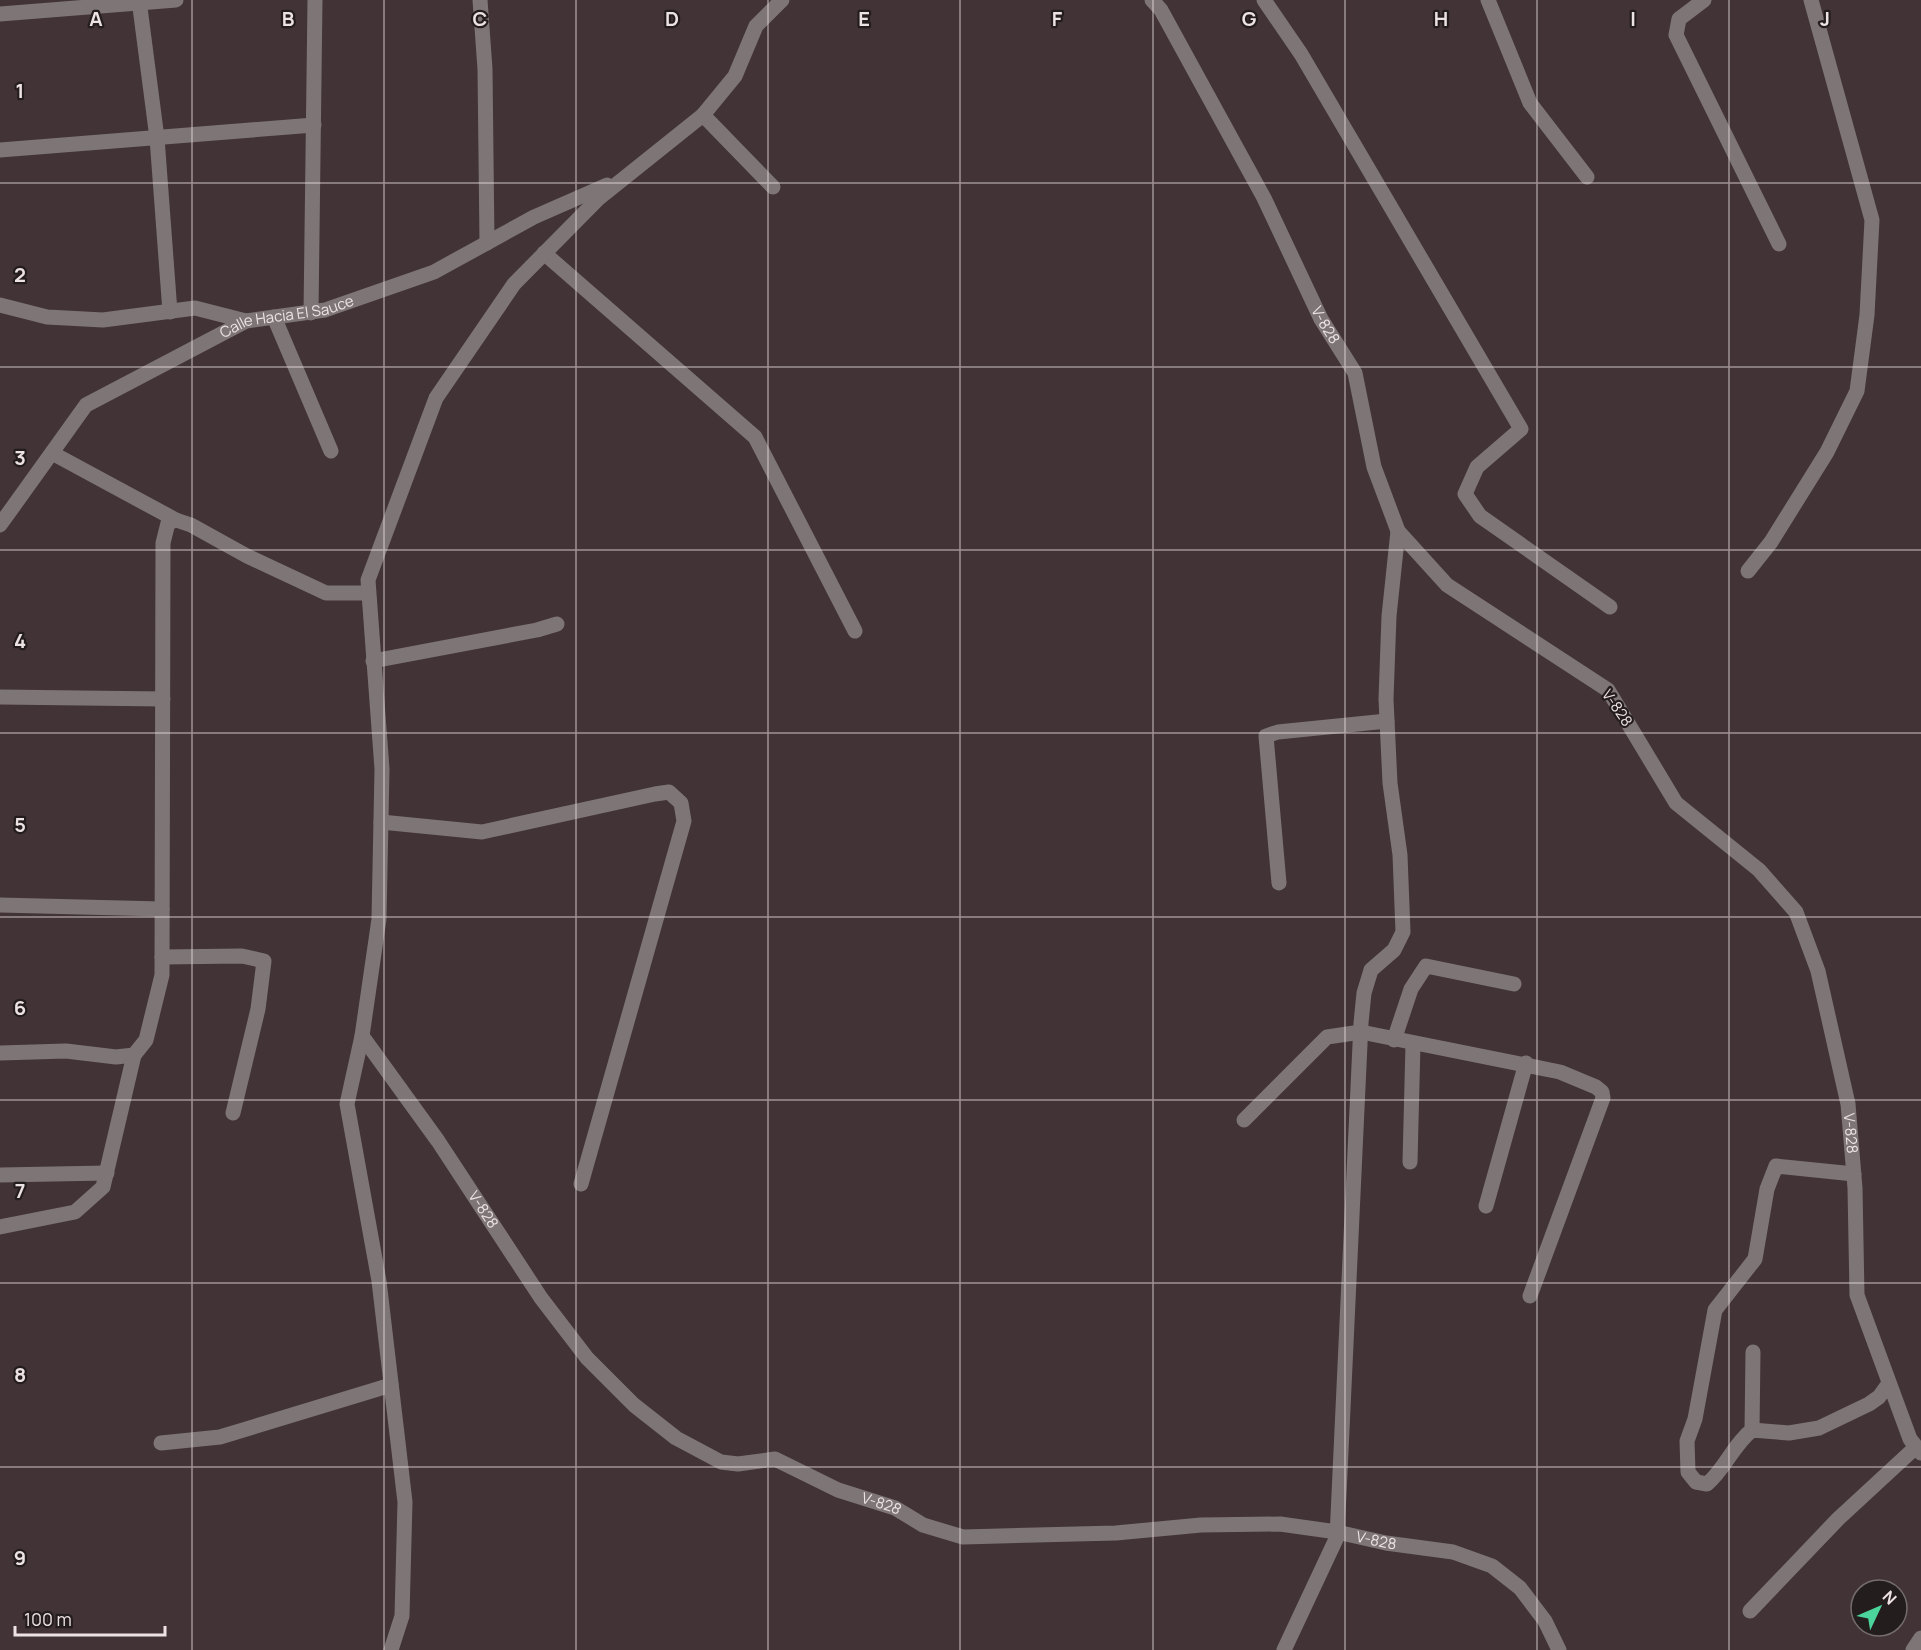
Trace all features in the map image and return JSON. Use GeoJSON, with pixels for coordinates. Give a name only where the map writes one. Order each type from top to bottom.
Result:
{"type":"FeatureCollection","features":[{"type":"Feature","properties":{"kind":"street"},"geometry":{"type":"LineString","coordinates":[[0,14],[139,1],[176,0]]}},
{"type":"Feature","properties":{"kind":"street"},"geometry":{"type":"LineString","coordinates":[[311,313],[315,0]]}},
{"type":"Feature","properties":{"kind":"street"},"geometry":{"type":"LineString","coordinates":[[480,0],[485,69],[487,243]]}},
{"type":"Feature","properties":{"kind":"street"},"geometry":{"type":"LineString","coordinates":[[391,1650],[402,1616],[405,1502],[379,1281],[347,1104],[362,1036],[379,919],[382,769],[368,580],[436,398],[514,284],[598,199],[703,115],[735,76],[756,26],[782,0]]}},
{"type":"Feature","properties":{"kind":"street","name":"V-828"},"geometry":{"type":"LineString","coordinates":[[1152,0],[1161,10],[1264,198],[1321,319],[1355,373],[1374,467],[1398,531],[1447,585],[1608,690],[1676,803],[1759,870],[1796,912],[1818,971],[1848,1104],[1854,1174],[1857,1295],[1910,1439],[1919,1450]]}},
{"type":"Feature","properties":{"kind":"street"},"geometry":{"type":"LineString","coordinates":[[1264,0],[1301,54],[1521,429],[1477,466],[1466,494],[1480,516],[1610,607]]}},
{"type":"Feature","properties":{"kind":"street"},"geometry":{"type":"LineString","coordinates":[[1488,0],[1530,103],[1587,177]]}},
{"type":"Feature","properties":{"kind":"street"},"geometry":{"type":"LineString","coordinates":[[1704,0],[1679,19],[1676,35],[1779,244]]}},
{"type":"Feature","properties":{"kind":"street"},"geometry":{"type":"LineString","coordinates":[[1749,571],[1771,542],[1827,453],[1857,391],[1867,315],[1872,220],[1811,0]]}},
{"type":"Feature","properties":{"kind":"street"},"geometry":{"type":"LineString","coordinates":[[139,1],[157,138],[170,312]]}},
{"type":"Feature","properties":{"kind":"street"},"geometry":{"type":"LineString","coordinates":[[703,115],[773,187]]}},
{"type":"Feature","properties":{"kind":"street"},"geometry":{"type":"LineString","coordinates":[[0,150],[314,125]]}},
{"type":"Feature","properties":{"kind":"street","name":"Calle Hacia El Sauce"},"geometry":{"type":"LineString","coordinates":[[0,525],[86,405],[246,321],[311,313],[434,272],[534,217],[626,176]]}},
{"type":"Feature","properties":{"kind":"street"},"geometry":{"type":"LineString","coordinates":[[544,254],[754,437],[855,631]]}},
{"type":"Feature","properties":{"kind":"street"},"geometry":{"type":"LineString","coordinates":[[0,305],[46,317],[103,320],[195,308],[246,321]]}},
{"type":"Feature","properties":{"kind":"street"},"geometry":{"type":"LineString","coordinates":[[274,317],[331,451]]}},
{"type":"Feature","properties":{"kind":"street"},"geometry":{"type":"LineString","coordinates":[[51,453],[176,520],[191,525],[247,556],[326,593],[368,593]]}},
{"type":"Feature","properties":{"kind":"street"},"geometry":{"type":"LineString","coordinates":[[0,1227],[75,1212],[103,1187],[134,1055],[146,1040],[162,975],[163,543],[168,523],[176,520]]}},
{"type":"Feature","properties":{"kind":"street"},"geometry":{"type":"LineString","coordinates":[[1284,1650],[1337,1532],[1364,993],[1371,970],[1394,950],[1403,932],[1404,901],[1389,783],[1387,721],[1389,616],[1398,531]]}},
{"type":"Feature","properties":{"kind":"street"},"geometry":{"type":"LineString","coordinates":[[373,661],[537,630],[557,624]]}},
{"type":"Feature","properties":{"kind":"street"},"geometry":{"type":"LineString","coordinates":[[0,697],[163,699]]}},
{"type":"Feature","properties":{"kind":"street"},"geometry":{"type":"LineString","coordinates":[[1279,883],[1264,743],[1266,736],[1278,732],[1387,721]]}},
{"type":"Feature","properties":{"kind":"street"},"geometry":{"type":"LineString","coordinates":[[381,822],[482,832],[655,794],[669,792],[681,803],[684,821],[580,1184]]}},
{"type":"Feature","properties":{"kind":"street"},"geometry":{"type":"LineString","coordinates":[[0,905],[162,909]]}},
{"type":"Feature","properties":{"kind":"street"},"geometry":{"type":"LineString","coordinates":[[162,957],[242,956],[264,961],[258,1010],[233,1113]]}},
{"type":"Feature","properties":{"kind":"street"},"geometry":{"type":"LineString","coordinates":[[1394,1040],[1411,989],[1426,966],[1514,984]]}},
{"type":"Feature","properties":{"kind":"street"},"geometry":{"type":"LineString","coordinates":[[1244,1120],[1327,1037],[1361,1032],[1413,1044],[1526,1063],[1560,1072],[1596,1087],[1602,1092],[1603,1098],[1530,1296]]}},
{"type":"Feature","properties":{"kind":"street","name":"V-828"},"geometry":{"type":"LineString","coordinates":[[362,1036],[438,1140],[541,1298],[587,1358],[634,1405],[676,1438],[721,1462],[738,1464],[775,1459],[838,1490],[895,1508],[923,1525],[963,1537],[1116,1533],[1201,1525],[1280,1524],[1337,1532],[1386,1543],[1454,1551],[1492,1566],[1520,1588],[1545,1621],[1558,1650]]}},
{"type":"Feature","properties":{"kind":"street"},"geometry":{"type":"LineString","coordinates":[[1410,1162],[1413,1044]]}},
{"type":"Feature","properties":{"kind":"street"},"geometry":{"type":"LineString","coordinates":[[0,1053],[66,1051],[116,1056],[134,1055]]}},
{"type":"Feature","properties":{"kind":"street"},"geometry":{"type":"LineString","coordinates":[[1485,1206],[1526,1063]]}},
{"type":"Feature","properties":{"kind":"street"},"geometry":{"type":"LineString","coordinates":[[1854,1174],[1776,1166],[1767,1189],[1761,1236],[1755,1259],[1715,1310],[1695,1419],[1687,1441],[1688,1472],[1696,1482],[1707,1484],[1718,1475],[1742,1438],[1752,1430],[1789,1433],[1819,1428],[1869,1404],[1879,1397],[1889,1383]]}},
{"type":"Feature","properties":{"kind":"street"},"geometry":{"type":"LineString","coordinates":[[0,1175],[107,1173]]}},
{"type":"Feature","properties":{"kind":"street"},"geometry":{"type":"LineString","coordinates":[[1752,1430],[1753,1352]]}},
{"type":"Feature","properties":{"kind":"street"},"geometry":{"type":"LineString","coordinates":[[161,1443],[220,1437],[392,1386]]}},
{"type":"Feature","properties":{"kind":"street"},"geometry":{"type":"LineString","coordinates":[[1750,1611],[1838,1519],[1919,1450]]}},
{"type":"Feature","properties":{"kind":"street"},"geometry":{"type":"LineString","coordinates":[[1913,1650],[1921,1638]]}}]}
